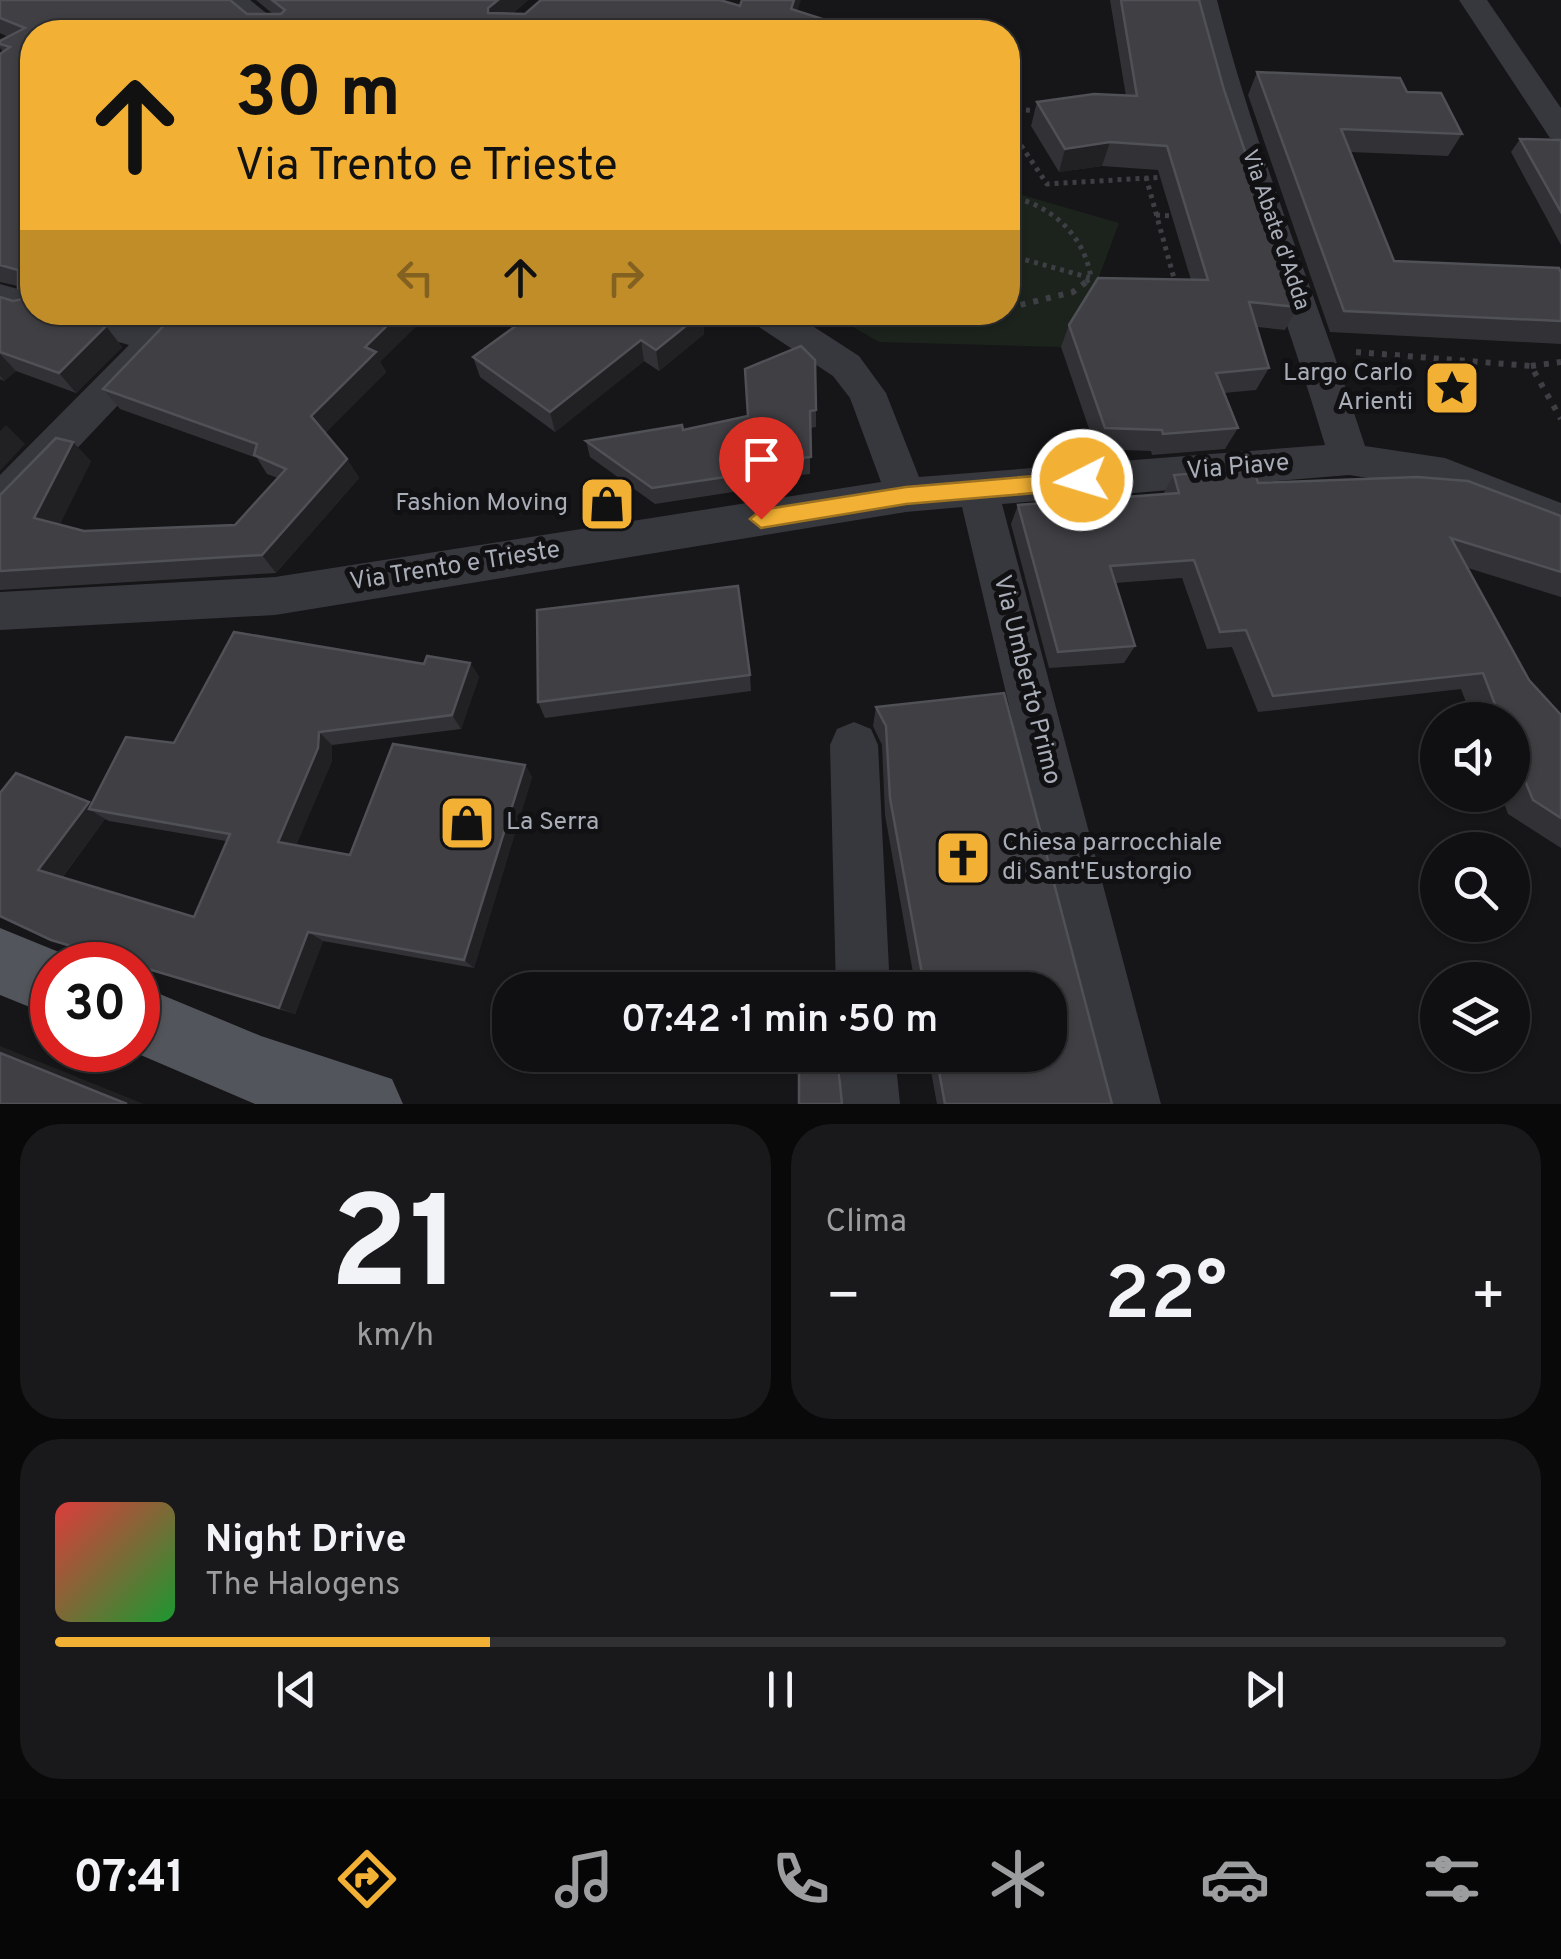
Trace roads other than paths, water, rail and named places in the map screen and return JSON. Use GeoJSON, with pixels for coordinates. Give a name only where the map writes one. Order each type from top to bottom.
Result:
{"type":"FeatureCollection","features":[{"type":"Feature","properties":{"kind":"main road"},"geometry":{"type":"LineString","coordinates":[[0,961],[30,974]]}},
{"type":"Feature","properties":{"kind":"main road"},"geometry":{"type":"LineString","coordinates":[[160,1028],[260,1071],[367,1104]]}},
{"type":"Feature","properties":{"kind":"street"},"geometry":{"type":"LineString","coordinates":[[233,0],[260,20]]}},
{"type":"Feature","properties":{"kind":"street","name":"Via Abate d'Adda"},"geometry":{"type":"LineString","coordinates":[[1203,0],[1221,76],[1349,458]]}},
{"type":"Feature","properties":{"kind":"street"},"geometry":{"type":"LineString","coordinates":[[1473,0],[1561,131]]}},
{"type":"Feature","properties":{"kind":"street"},"geometry":{"type":"LineString","coordinates":[[104,325],[156,340]]}},
{"type":"Feature","properties":{"kind":"street"},"geometry":{"type":"LineString","coordinates":[[0,502],[173,325]]}},
{"type":"Feature","properties":{"kind":"street"},"geometry":{"type":"LineString","coordinates":[[814,325],[867,393],[906,496]]}},
{"type":"Feature","properties":{"kind":"street","name":"Via Piave"},"geometry":{"type":"LineString","coordinates":[[906,496],[1349,458],[1445,474],[1561,520]]}},
{"type":"Feature","properties":{"kind":"street","name":"Via Umberto Primo"},"geometry":{"type":"LineString","coordinates":[[978,489],[1132,1104]]}},
{"type":"Feature","properties":{"kind":"street","name":"Via Trento e Trieste"},"geometry":{"type":"LineString","coordinates":[[0,611],[274,596],[906,496]]}},
{"type":"Feature","properties":{"kind":"street"},"geometry":{"type":"LineString","coordinates":[[854,745],[862,972]]}},
{"type":"Feature","properties":{"kind":"street"},"geometry":{"type":"LineString","coordinates":[[868,1072],[870,1104]]}},
{"type":"Feature","properties":{"kind":"place","name":"Largo Carlo Arienti"},"geometry":{"type":"Point","coordinates":[1452,388]}},
{"type":"Feature","properties":{"kind":"place","name":"Fashion Moving"},"geometry":{"type":"Point","coordinates":[607,504]}},
{"type":"Feature","properties":{"kind":"place","name":"La Serra"},"geometry":{"type":"Point","coordinates":[467,823]}},
{"type":"Feature","properties":{"kind":"place","name":"Chiesa parrocchiale di Sant'Eustorgio"},"geometry":{"type":"Point","coordinates":[963,858]}}]}
